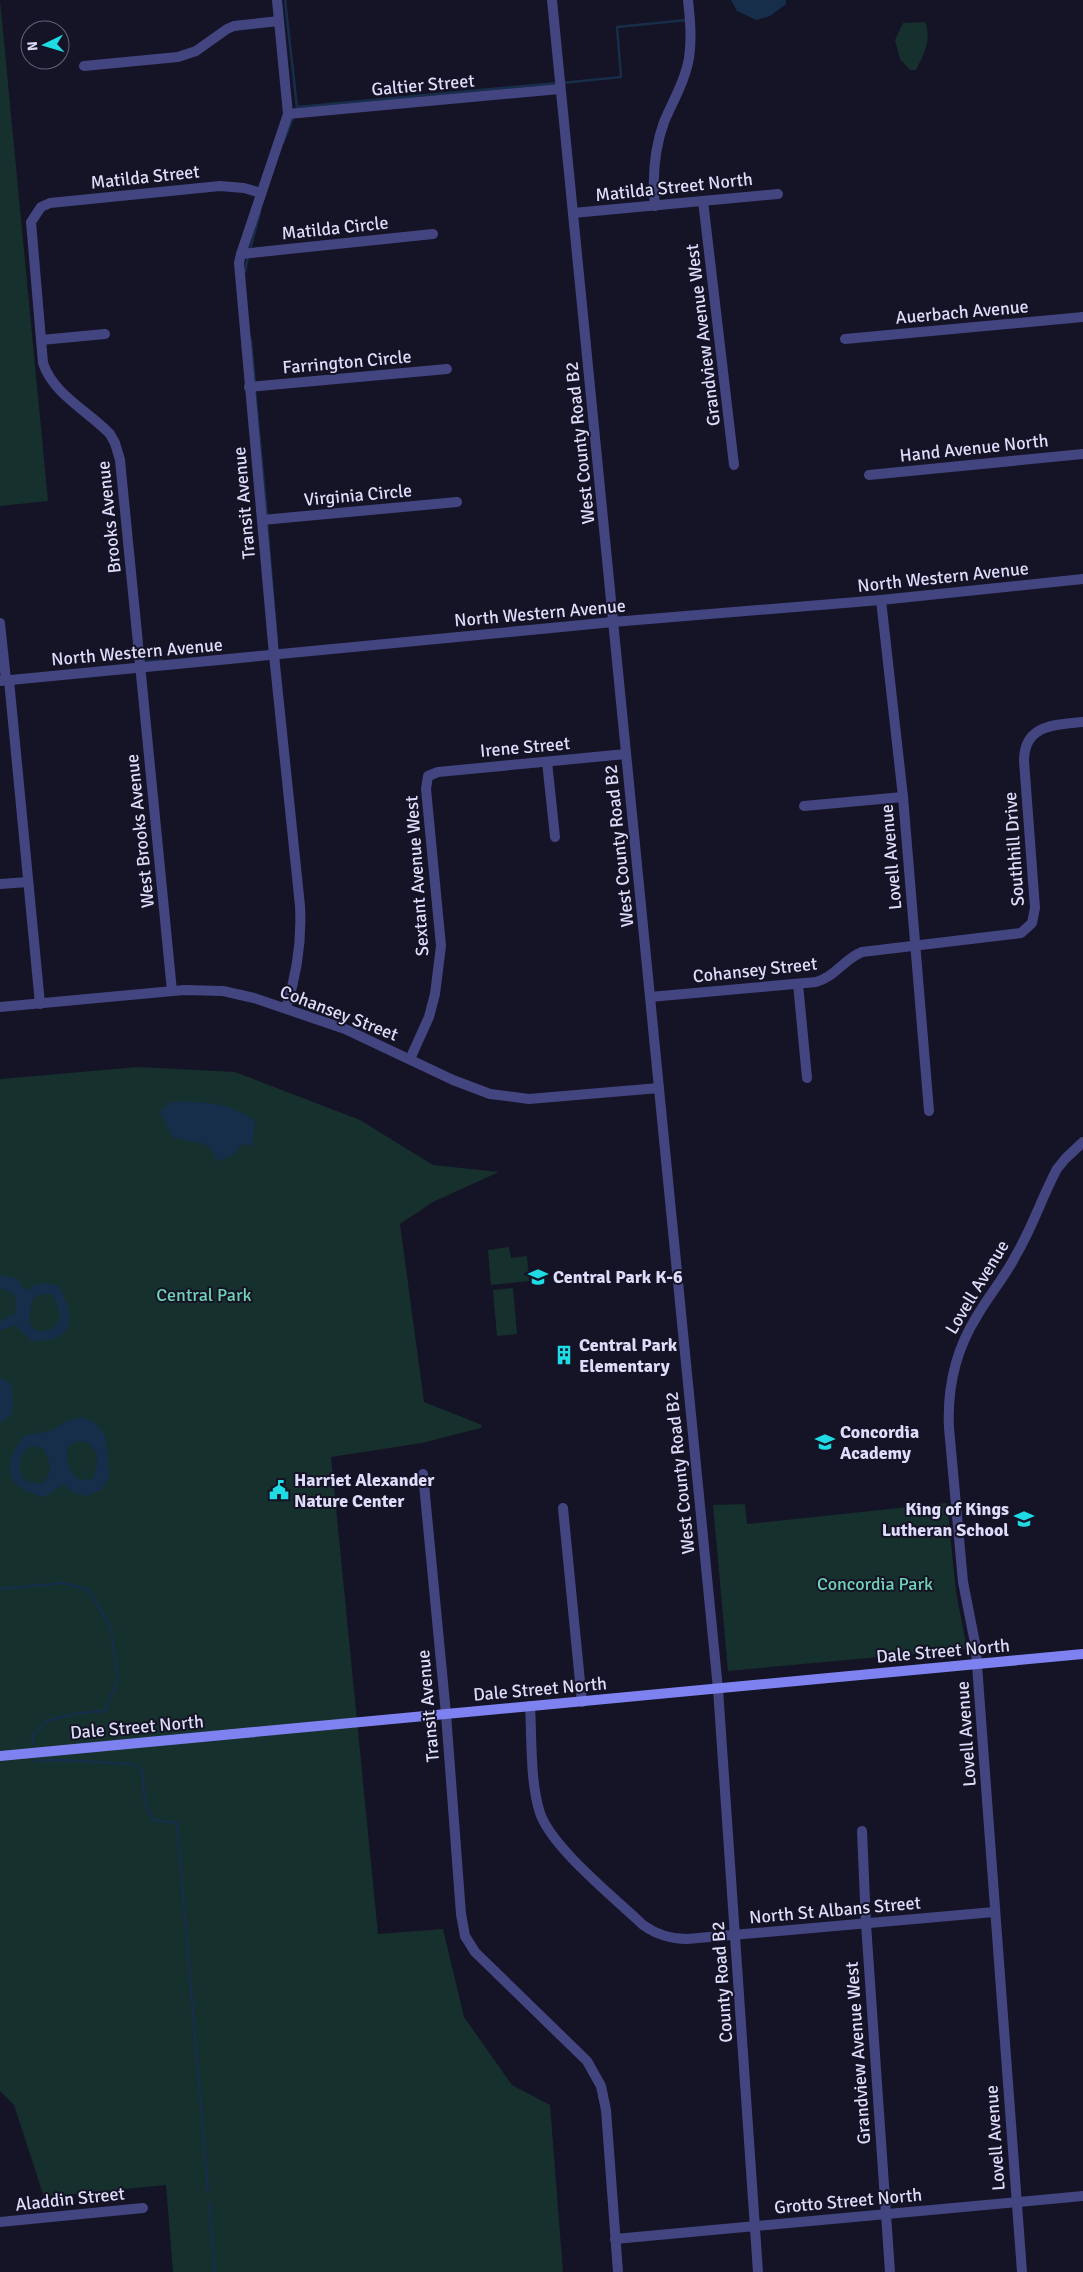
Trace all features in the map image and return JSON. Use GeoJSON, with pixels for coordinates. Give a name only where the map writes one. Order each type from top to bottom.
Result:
{"type":"FeatureCollection","features":[{"type":"Feature","properties":{"kind":"main road","name":"Dale Street North"},"geometry":{"type":"LineString","coordinates":[[0,1756],[1083,1654]]}},
{"type":"Feature","properties":{"kind":"street","name":"Transit Avenue"},"geometry":{"type":"LineString","coordinates":[[277,0],[288,114],[239,263],[274,655],[301,925],[297,969],[286,1008]]}},
{"type":"Feature","properties":{"kind":"street","name":"West County Road B2"},"geometry":{"type":"LineString","coordinates":[[552,0],[718,1689]]}},
{"type":"Feature","properties":{"kind":"street"},"geometry":{"type":"LineString","coordinates":[[655,206],[653,176],[658,140],[684,77],[688,58],[691,33],[688,0]]}},
{"type":"Feature","properties":{"kind":"street"},"geometry":{"type":"LineString","coordinates":[[84,66],[178,57],[196,52],[234,26],[280,21]]}},
{"type":"Feature","properties":{"kind":"street","name":"Galtier Street"},"geometry":{"type":"LineString","coordinates":[[288,114],[560,89]]}},
{"type":"Feature","properties":{"kind":"street","name":"Matilda Street"},"geometry":{"type":"LineString","coordinates":[[35,213],[41,207],[50,203],[220,186],[238,186],[261,193]]}},
{"type":"Feature","properties":{"kind":"street","name":"Matilda Street North"},"geometry":{"type":"LineString","coordinates":[[574,213],[778,194]]}},
{"type":"Feature","properties":{"kind":"street","name":"Grandview Avenue West"},"geometry":{"type":"LineString","coordinates":[[703,201],[734,465]]}},
{"type":"Feature","properties":{"kind":"street","name":"Brooks Avenue"},"geometry":{"type":"LineString","coordinates":[[35,213],[30,230],[40,340],[43,363],[47,375],[54,385],[110,434],[119,452],[140,668]]}},
{"type":"Feature","properties":{"kind":"street","name":"Matilda Circle"},"geometry":{"type":"LineString","coordinates":[[241,254],[432,234]]}},
{"type":"Feature","properties":{"kind":"street","name":"Auerbach Avenue"},"geometry":{"type":"LineString","coordinates":[[845,339],[1083,317]]}},
{"type":"Feature","properties":{"kind":"street"},"geometry":{"type":"LineString","coordinates":[[40,340],[105,334]]}},
{"type":"Feature","properties":{"kind":"street","name":"Farrington Circle"},"geometry":{"type":"LineString","coordinates":[[249,387],[447,369]]}},
{"type":"Feature","properties":{"kind":"street","name":"Hand Avenue North"},"geometry":{"type":"LineString","coordinates":[[869,475],[1083,454]]}},
{"type":"Feature","properties":{"kind":"street","name":"Virginia Circle"},"geometry":{"type":"LineString","coordinates":[[262,520],[457,502]]}},
{"type":"Feature","properties":{"kind":"street","name":"North Western Avenue"},"geometry":{"type":"LineString","coordinates":[[5,680],[614,622],[881,600],[1083,579]]}},
{"type":"Feature","properties":{"kind":"street","name":"Lovell Avenue"},"geometry":{"type":"LineString","coordinates":[[881,600],[903,797],[929,1111]]}},
{"type":"Feature","properties":{"kind":"street"},"geometry":{"type":"LineString","coordinates":[[0,623],[40,1004]]}},
{"type":"Feature","properties":{"kind":"street","name":"West Brooks Avenue"},"geometry":{"type":"LineString","coordinates":[[140,668],[172,991]]}},
{"type":"Feature","properties":{"kind":"street","name":"Southhill Drive"},"geometry":{"type":"LineString","coordinates":[[914,945],[1016,935],[1027,928],[1032,922],[1035,908],[1024,753],[1030,738],[1043,728],[1083,722]]}},
{"type":"Feature","properties":{"kind":"street","name":"Irene Street"},"geometry":{"type":"LineString","coordinates":[[428,776],[438,772],[626,754]]}},
{"type":"Feature","properties":{"kind":"street"},"geometry":{"type":"LineString","coordinates":[[548,762],[555,837]]}},
{"type":"Feature","properties":{"kind":"street","name":"Sextant Avenue West"},"geometry":{"type":"LineString","coordinates":[[410,1059],[429,1017],[439,970],[440,922],[426,789],[428,776]]}},
{"type":"Feature","properties":{"kind":"street"},"geometry":{"type":"LineString","coordinates":[[804,806],[903,797]]}},
{"type":"Feature","properties":{"kind":"street"},"geometry":{"type":"LineString","coordinates":[[0,884],[28,882]]}},
{"type":"Feature","properties":{"kind":"street","name":"Cohansey Street"},"geometry":{"type":"LineString","coordinates":[[650,997],[824,980],[855,954],[914,945]]}},
{"type":"Feature","properties":{"kind":"street"},"geometry":{"type":"LineString","coordinates":[[798,984],[807,1078]]}},
{"type":"Feature","properties":{"kind":"street","name":"Cohansey Street"},"geometry":{"type":"LineString","coordinates":[[0,1007],[172,991],[203,989],[223,991],[286,1008],[345,1029],[472,1088],[509,1098],[550,1099],[659,1088]]}},
{"type":"Feature","properties":{"kind":"street","name":"Lovell Avenue"},"geometry":{"type":"LineString","coordinates":[[1022,2272],[976,1648],[963,1582],[948,1428],[948,1406],[951,1375],[957,1355],[970,1328],[1016,1256],[1057,1170],[1083,1142]]}},
{"type":"Feature","properties":{"kind":"street","name":"Transit Avenue"},"geometry":{"type":"LineString","coordinates":[[423,1474],[446,1714],[460,1914],[465,1936],[475,1952],[578,2051],[595,2073],[601,2086],[606,2110],[615,2240]]}},
{"type":"Feature","properties":{"kind":"street"},"geometry":{"type":"LineString","coordinates":[[563,1508],[582,1702]]}},
{"type":"Feature","properties":{"kind":"street","name":"County Road B2"},"geometry":{"type":"LineString","coordinates":[[718,1689],[758,2272]]}},
{"type":"Feature","properties":{"kind":"street","name":"North St Albans Street"},"geometry":{"type":"LineString","coordinates":[[530,1706],[537,1801],[541,1814],[554,1839],[652,1932],[675,1939],[735,1936],[994,1912]]}},
{"type":"Feature","properties":{"kind":"street","name":"Grandview Avenue West"},"geometry":{"type":"LineString","coordinates":[[862,1831],[866,1924],[890,2272]]}},
{"type":"Feature","properties":{"kind":"street","name":"Grotto Street North"},"geometry":{"type":"LineString","coordinates":[[615,2240],[1083,2196]]}},
{"type":"Feature","properties":{"kind":"street","name":"Aladdin Street"},"geometry":{"type":"LineString","coordinates":[[0,2222],[143,2208]]}},
{"type":"Feature","properties":{"kind":"street"},"geometry":{"type":"LineString","coordinates":[[615,2240],[618,2272]]}},
{"type":"Feature","properties":{"kind":"green space"},"geometry":{"type":"Polygon","coordinates":[[[0,0],[48,501],[0,506],[0,0]]]}},
{"type":"Feature","properties":{"kind":"green space"},"geometry":{"type":"Polygon","coordinates":[[[925,22],[928,35],[926,47],[916,70],[910,70],[900,59],[895,40],[903,23],[925,22]]]}},
{"type":"Feature","properties":{"kind":"green space","name":"Central Park"},"geometry":{"type":"Polygon","coordinates":[[[138,1067],[235,1072],[360,1120],[433,1165],[499,1172],[433,1202],[400,1224],[424,1402],[482,1425],[481,1428],[422,1443],[331,1457],[378,1934],[443,1929],[464,2017],[512,2085],[550,2105],[563,2272],[173,2272],[166,2185],[44,2197],[14,2105],[0,2091],[0,1079],[138,1067]]]}},
{"type":"Feature","properties":{"kind":"green space"},"geometry":{"type":"Polygon","coordinates":[[[509,1247],[511,1258],[527,1256],[529,1281],[491,1285],[488,1250],[509,1247]]]}},
{"type":"Feature","properties":{"kind":"green space"},"geometry":{"type":"Polygon","coordinates":[[[513,1288],[517,1334],[497,1336],[493,1290],[513,1288]]]}},
{"type":"Feature","properties":{"kind":"green space","name":"Concordia Park"},"geometry":{"type":"Polygon","coordinates":[[[947,1503],[956,1592],[967,1649],[728,1671],[713,1505],[745,1504],[747,1524],[947,1503]]]}},
{"type":"Feature","properties":{"kind":"water"},"geometry":{"type":"Polygon","coordinates":[[[731,0],[786,0],[786,4],[770,16],[756,20],[737,11],[731,0]]]}},
{"type":"Feature","properties":{"kind":"water"},"geometry":{"type":"Polygon","coordinates":[[[170,1102],[215,1104],[246,1115],[255,1121],[252,1146],[243,1144],[233,1155],[217,1161],[212,1150],[207,1145],[179,1138],[173,1139],[160,1112],[170,1102]]]}},
{"type":"Feature","properties":{"kind":"water"},"geometry":{"type":"Polygon","coordinates":[[[0,1276],[16,1278],[26,1291],[42,1284],[59,1286],[65,1298],[70,1318],[64,1333],[46,1340],[32,1341],[15,1325],[0,1331],[0,1321],[15,1314],[16,1301],[13,1293],[0,1288],[0,1276]],[[41,1294],[32,1300],[29,1321],[34,1330],[44,1331],[51,1329],[59,1320],[61,1316],[53,1295],[41,1294]]]}},
{"type":"Feature","properties":{"kind":"water"},"geometry":{"type":"Polygon","coordinates":[[[0,1377],[11,1384],[13,1402],[12,1414],[0,1423],[0,1377]]]}},
{"type":"Feature","properties":{"kind":"water"},"geometry":{"type":"Polygon","coordinates":[[[83,1417],[95,1423],[105,1435],[110,1476],[102,1489],[86,1496],[71,1491],[64,1484],[45,1497],[21,1488],[10,1475],[12,1457],[16,1447],[24,1436],[53,1430],[67,1421],[83,1417]],[[85,1441],[75,1442],[67,1448],[68,1466],[79,1480],[93,1479],[97,1467],[94,1449],[85,1441]],[[31,1446],[21,1458],[20,1471],[24,1481],[43,1484],[50,1470],[48,1457],[43,1448],[31,1446]]]}},
{"type":"Feature","properties":{"kind":"waterway"},"geometry":{"type":"LineString","coordinates":[[285,0],[296,110]]}},
{"type":"Feature","properties":{"kind":"waterway"},"geometry":{"type":"LineString","coordinates":[[562,83],[621,77],[617,27],[687,20]]}},
{"type":"Feature","properties":{"kind":"waterway"},"geometry":{"type":"LineString","coordinates":[[297,107],[557,83]]}},
{"type":"Feature","properties":{"kind":"waterway"},"geometry":{"type":"LineString","coordinates":[[283,143],[294,115]]}},
{"type":"Feature","properties":{"kind":"waterway"},"geometry":{"type":"LineString","coordinates":[[250,250],[260,212]]}},
{"type":"Feature","properties":{"kind":"waterway"},"geometry":{"type":"LineString","coordinates":[[245,272],[248,256]]}},
{"type":"Feature","properties":{"kind":"waterway"},"geometry":{"type":"LineString","coordinates":[[251,340],[255,384]]}},
{"type":"Feature","properties":{"kind":"waterway"},"geometry":{"type":"LineString","coordinates":[[255,390],[267,516]]}},
{"type":"Feature","properties":{"kind":"waterway"},"geometry":{"type":"LineString","coordinates":[[267,522],[277,643]]}},
{"type":"Feature","properties":{"kind":"waterway"},"geometry":{"type":"LineString","coordinates":[[145,664],[145,662],[162,660]]}},
{"type":"Feature","properties":{"kind":"waterway"},"geometry":{"type":"LineString","coordinates":[[0,1589],[63,1583],[89,1590],[111,1628],[118,1678],[105,1711],[79,1713],[46,1721],[33,1736],[33,1745]]}},
{"type":"Feature","properties":{"kind":"waterway"},"geometry":{"type":"LineString","coordinates":[[35,1761],[60,1760],[131,1764]]}},
{"type":"Feature","properties":{"kind":"waterway"},"geometry":{"type":"LineString","coordinates":[[135,1765],[142,1770],[145,1803],[153,1820],[177,1823],[208,2191]]}},
{"type":"Feature","properties":{"kind":"waterway"},"geometry":{"type":"LineString","coordinates":[[209,2203],[215,2272]]}},
{"type":"Feature","properties":{"kind":"place","name":"Central Park K-6"},"geometry":{"type":"Point","coordinates":[538,1277]}},
{"type":"Feature","properties":{"kind":"place","name":"Central Park Elementary"},"geometry":{"type":"Point","coordinates":[564,1355]}},
{"type":"Feature","properties":{"kind":"place","name":"Concordia Academy"},"geometry":{"type":"Point","coordinates":[825,1442]}},
{"type":"Feature","properties":{"kind":"place","name":"Harriet Alexander Nature Center"},"geometry":{"type":"Point","coordinates":[279,1490]}},
{"type":"Feature","properties":{"kind":"place","name":"King of Kings Lutheran School"},"geometry":{"type":"Point","coordinates":[1024,1519]}}]}
